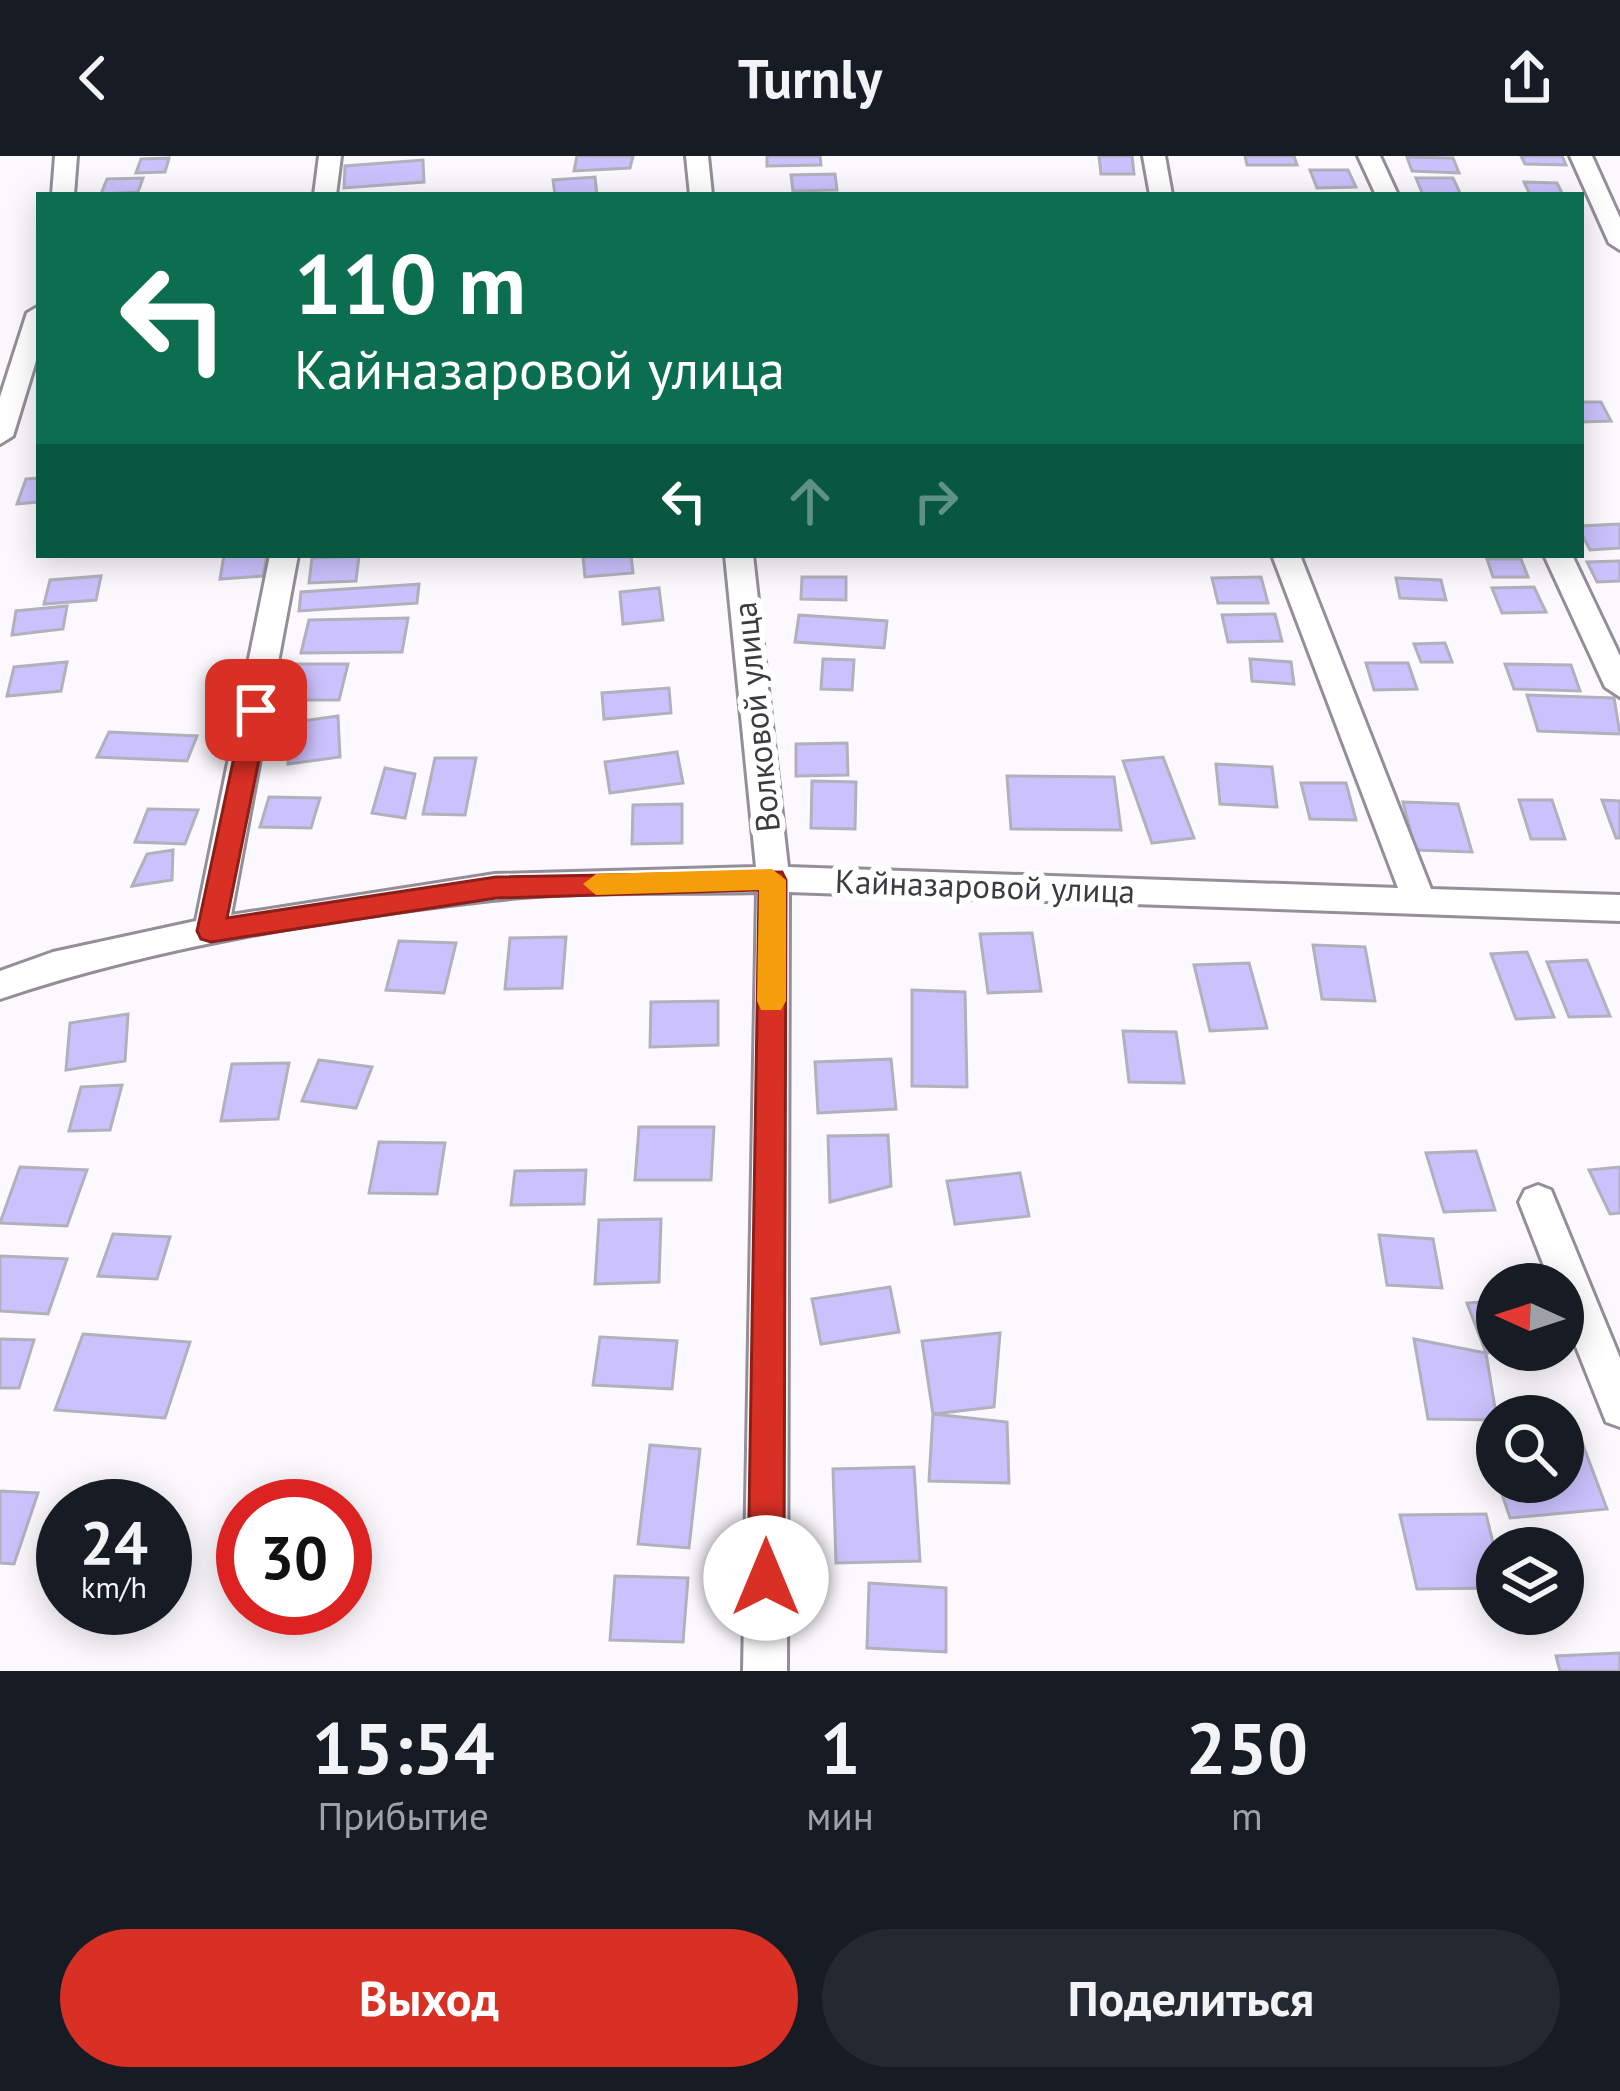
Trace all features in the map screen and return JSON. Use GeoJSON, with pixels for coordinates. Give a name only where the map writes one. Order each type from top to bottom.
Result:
{"type":"FeatureCollection","features":[{"type":"Feature","properties":{"kind":"street"},"geometry":{"type":"LineString","coordinates":[[63,192],[66,156]]}},
{"type":"Feature","properties":{"kind":"street"},"geometry":{"type":"LineString","coordinates":[[325,192],[330,156]]}},
{"type":"Feature","properties":{"kind":"street"},"geometry":{"type":"LineString","coordinates":[[697,156],[701,192]]}},
{"type":"Feature","properties":{"kind":"street"},"geometry":{"type":"LineString","coordinates":[[1154,156],[1160,192]]}},
{"type":"Feature","properties":{"kind":"street"},"geometry":{"type":"LineString","coordinates":[[1369,156],[1387,192]]}},
{"type":"Feature","properties":{"kind":"street"},"geometry":{"type":"LineString","coordinates":[[1581,156],[1620,243]]}},
{"type":"Feature","properties":{"kind":"street"},"geometry":{"type":"LineString","coordinates":[[0,436],[36,323]]}},
{"type":"Feature","properties":{"kind":"street"},"geometry":{"type":"LineString","coordinates":[[211,931],[283,558]]}},
{"type":"Feature","properties":{"kind":"street","name":"Волковой улица"},"geometry":{"type":"LineString","coordinates":[[739,558],[772,880],[765,1671]]}},
{"type":"Feature","properties":{"kind":"street"},"geometry":{"type":"LineString","coordinates":[[1287,558],[1419,900]]}},
{"type":"Feature","properties":{"kind":"street"},"geometry":{"type":"LineString","coordinates":[[1559,558],[1620,687]]}},
{"type":"Feature","properties":{"kind":"street","name":"Кайназаровой улица"},"geometry":{"type":"LineString","coordinates":[[0,985],[53,965],[211,931],[496,887],[772,880],[1620,908]]}},
{"type":"Feature","properties":{"kind":"street"},"geometry":{"type":"LineString","coordinates":[[1538,1202],[1620,1408]]}},
{"type":"Feature","properties":{"kind":"building"},"geometry":{"type":"Polygon","coordinates":[[[577,156],[633,156],[630,168],[574,171],[577,156]]]}},
{"type":"Feature","properties":{"kind":"building"},"geometry":{"type":"Polygon","coordinates":[[[767,156],[820,156],[821,165],[767,166],[767,156]]]}},
{"type":"Feature","properties":{"kind":"building"},"geometry":{"type":"Polygon","coordinates":[[[1099,156],[1132,156],[1134,174],[1101,174],[1099,156]]]}},
{"type":"Feature","properties":{"kind":"building"},"geometry":{"type":"Polygon","coordinates":[[[1245,156],[1294,156],[1297,165],[1247,165],[1245,156]]]}},
{"type":"Feature","properties":{"kind":"building"},"geometry":{"type":"Polygon","coordinates":[[[1521,156],[1562,156],[1566,165],[1525,164],[1521,156]]]}},
{"type":"Feature","properties":{"kind":"building"},"geometry":{"type":"Polygon","coordinates":[[[1407,157],[1453,158],[1459,173],[1412,171],[1407,157]]]}},
{"type":"Feature","properties":{"kind":"building"},"geometry":{"type":"Polygon","coordinates":[[[169,158],[165,172],[136,173],[141,159],[169,158]]]}},
{"type":"Feature","properties":{"kind":"building"},"geometry":{"type":"Polygon","coordinates":[[[423,160],[424,182],[344,188],[345,166],[423,160]]]}},
{"type":"Feature","properties":{"kind":"building"},"geometry":{"type":"Polygon","coordinates":[[[1310,170],[1348,170],[1356,187],[1317,188],[1310,170]]]}},
{"type":"Feature","properties":{"kind":"building"},"geometry":{"type":"Polygon","coordinates":[[[835,174],[837,190],[793,191],[791,175],[835,174]]]}},
{"type":"Feature","properties":{"kind":"building"},"geometry":{"type":"Polygon","coordinates":[[[595,177],[597,192],[555,192],[553,180],[595,177]]]}},
{"type":"Feature","properties":{"kind":"building"},"geometry":{"type":"Polygon","coordinates":[[[143,178],[138,192],[102,192],[107,179],[143,178]]]}},
{"type":"Feature","properties":{"kind":"building"},"geometry":{"type":"Polygon","coordinates":[[[1416,178],[1453,178],[1460,192],[1422,192],[1416,178]]]}},
{"type":"Feature","properties":{"kind":"building"},"geometry":{"type":"Polygon","coordinates":[[[1524,182],[1557,183],[1562,192],[1529,192],[1524,182]]]}},
{"type":"Feature","properties":{"kind":"building"},"geometry":{"type":"Polygon","coordinates":[[[1584,402],[1601,402],[1611,421],[1584,422],[1584,402]]]}},
{"type":"Feature","properties":{"kind":"building"},"geometry":{"type":"Polygon","coordinates":[[[36,478],[36,502],[17,504],[26,479],[36,478]]]}},
{"type":"Feature","properties":{"kind":"building"},"geometry":{"type":"Polygon","coordinates":[[[1620,524],[1620,548],[1590,550],[1584,526],[1620,524]]]}},
{"type":"Feature","properties":{"kind":"building"},"geometry":{"type":"Polygon","coordinates":[[[224,558],[266,558],[263,576],[220,579],[224,558]]]}},
{"type":"Feature","properties":{"kind":"building"},"geometry":{"type":"Polygon","coordinates":[[[312,558],[359,558],[356,581],[309,583],[312,558]]]}},
{"type":"Feature","properties":{"kind":"building"},"geometry":{"type":"Polygon","coordinates":[[[583,558],[631,558],[633,573],[585,577],[583,558]]]}},
{"type":"Feature","properties":{"kind":"building"},"geometry":{"type":"Polygon","coordinates":[[[1487,559],[1521,559],[1528,577],[1493,577],[1487,559]]]}},
{"type":"Feature","properties":{"kind":"building"},"geometry":{"type":"Polygon","coordinates":[[[1620,561],[1620,581],[1597,582],[1587,562],[1620,561]]]}},
{"type":"Feature","properties":{"kind":"building"},"geometry":{"type":"Polygon","coordinates":[[[101,576],[96,600],[44,604],[50,580],[101,576]]]}},
{"type":"Feature","properties":{"kind":"building"},"geometry":{"type":"Polygon","coordinates":[[[802,577],[846,577],[846,600],[801,599],[802,577]]]}},
{"type":"Feature","properties":{"kind":"building"},"geometry":{"type":"Polygon","coordinates":[[[1261,577],[1268,603],[1218,603],[1212,578],[1261,577]]]}},
{"type":"Feature","properties":{"kind":"building"},"geometry":{"type":"Polygon","coordinates":[[[1396,578],[1441,580],[1446,600],[1400,598],[1396,578]]]}},
{"type":"Feature","properties":{"kind":"building"},"geometry":{"type":"Polygon","coordinates":[[[419,584],[417,603],[299,611],[301,592],[419,584]]]}},
{"type":"Feature","properties":{"kind":"building"},"geometry":{"type":"Polygon","coordinates":[[[1534,587],[1546,612],[1502,613],[1492,588],[1534,587]]]}},
{"type":"Feature","properties":{"kind":"building"},"geometry":{"type":"Polygon","coordinates":[[[659,588],[663,620],[623,624],[620,592],[659,588]]]}},
{"type":"Feature","properties":{"kind":"building"},"geometry":{"type":"Polygon","coordinates":[[[67,606],[63,629],[12,635],[16,611],[67,606]]]}},
{"type":"Feature","properties":{"kind":"building"},"geometry":{"type":"Polygon","coordinates":[[[1275,614],[1282,641],[1228,642],[1222,615],[1275,614]]]}},
{"type":"Feature","properties":{"kind":"building"},"geometry":{"type":"Polygon","coordinates":[[[799,615],[887,621],[884,648],[795,642],[799,615]]]}},
{"type":"Feature","properties":{"kind":"building"},"geometry":{"type":"Polygon","coordinates":[[[408,618],[402,652],[301,653],[309,620],[408,618]]]}},
{"type":"Feature","properties":{"kind":"building"},"geometry":{"type":"Polygon","coordinates":[[[1445,643],[1452,662],[1421,662],[1414,644],[1445,643]]]}},
{"type":"Feature","properties":{"kind":"building"},"geometry":{"type":"Polygon","coordinates":[[[823,659],[854,660],[852,690],[821,689],[823,659]]]}},
{"type":"Feature","properties":{"kind":"building"},"geometry":{"type":"Polygon","coordinates":[[[1250,659],[1291,662],[1294,684],[1252,681],[1250,659]]]}},
{"type":"Feature","properties":{"kind":"building"},"geometry":{"type":"Polygon","coordinates":[[[67,662],[61,691],[7,696],[14,667],[67,662]]]}},
{"type":"Feature","properties":{"kind":"building"},"geometry":{"type":"Polygon","coordinates":[[[1366,663],[1408,663],[1417,689],[1374,690],[1366,663]]]}},
{"type":"Feature","properties":{"kind":"building"},"geometry":{"type":"Polygon","coordinates":[[[297,664],[348,664],[339,700],[287,700],[297,664]]]}},
{"type":"Feature","properties":{"kind":"building"},"geometry":{"type":"Polygon","coordinates":[[[1505,664],[1571,665],[1580,691],[1514,689],[1505,664]]]}},
{"type":"Feature","properties":{"kind":"building"},"geometry":{"type":"Polygon","coordinates":[[[669,688],[671,713],[604,719],[602,693],[669,688]]]}},
{"type":"Feature","properties":{"kind":"building"},"geometry":{"type":"Polygon","coordinates":[[[1527,695],[1614,698],[1620,734],[1538,731],[1527,695]]]}},
{"type":"Feature","properties":{"kind":"building"},"geometry":{"type":"Polygon","coordinates":[[[338,716],[340,757],[288,764],[288,723],[338,716]]]}},
{"type":"Feature","properties":{"kind":"building"},"geometry":{"type":"Polygon","coordinates":[[[109,732],[197,736],[187,761],[97,757],[109,732]]]}},
{"type":"Feature","properties":{"kind":"building"},"geometry":{"type":"Polygon","coordinates":[[[847,743],[848,775],[796,776],[796,744],[847,743]]]}},
{"type":"Feature","properties":{"kind":"building"},"geometry":{"type":"Polygon","coordinates":[[[677,752],[683,783],[610,793],[605,762],[677,752]]]}},
{"type":"Feature","properties":{"kind":"building"},"geometry":{"type":"Polygon","coordinates":[[[1163,757],[1194,838],[1152,843],[1123,761],[1163,757]]]}},
{"type":"Feature","properties":{"kind":"building"},"geometry":{"type":"Polygon","coordinates":[[[435,758],[476,758],[465,815],[423,814],[435,758]]]}},
{"type":"Feature","properties":{"kind":"building"},"geometry":{"type":"Polygon","coordinates":[[[1216,764],[1272,767],[1277,807],[1220,804],[1216,764]]]}},
{"type":"Feature","properties":{"kind":"building"},"geometry":{"type":"Polygon","coordinates":[[[385,768],[415,774],[405,818],[372,813],[385,768]]]}},
{"type":"Feature","properties":{"kind":"building"},"geometry":{"type":"Polygon","coordinates":[[[1007,776],[1114,777],[1121,830],[1011,829],[1007,776]]]}},
{"type":"Feature","properties":{"kind":"building"},"geometry":{"type":"Polygon","coordinates":[[[812,781],[856,782],[855,829],[811,828],[812,781]]]}},
{"type":"Feature","properties":{"kind":"building"},"geometry":{"type":"Polygon","coordinates":[[[1301,783],[1346,783],[1356,820],[1310,819],[1301,783]]]}},
{"type":"Feature","properties":{"kind":"building"},"geometry":{"type":"Polygon","coordinates":[[[269,797],[320,798],[311,828],[260,827],[269,797]]]}},
{"type":"Feature","properties":{"kind":"building"},"geometry":{"type":"Polygon","coordinates":[[[1519,800],[1552,800],[1565,839],[1531,839],[1519,800]]]}},
{"type":"Feature","properties":{"kind":"building"},"geometry":{"type":"Polygon","coordinates":[[[1602,800],[1620,801],[1620,838],[1616,838],[1602,800]]]}},
{"type":"Feature","properties":{"kind":"building"},"geometry":{"type":"Polygon","coordinates":[[[1403,802],[1458,804],[1472,852],[1415,850],[1403,802]]]}},
{"type":"Feature","properties":{"kind":"building"},"geometry":{"type":"Polygon","coordinates":[[[682,804],[682,843],[632,844],[633,805],[682,804]]]}},
{"type":"Feature","properties":{"kind":"building"},"geometry":{"type":"Polygon","coordinates":[[[148,809],[198,810],[185,844],[135,842],[148,809]]]}},
{"type":"Feature","properties":{"kind":"building"},"geometry":{"type":"Polygon","coordinates":[[[173,850],[172,880],[132,886],[147,854],[173,850]]]}},
{"type":"Feature","properties":{"kind":"building"},"geometry":{"type":"Polygon","coordinates":[[[1032,933],[1041,991],[988,993],[980,934],[1032,933]]]}},
{"type":"Feature","properties":{"kind":"building"},"geometry":{"type":"Polygon","coordinates":[[[566,937],[562,988],[505,989],[510,938],[566,937]]]}},
{"type":"Feature","properties":{"kind":"building"},"geometry":{"type":"Polygon","coordinates":[[[399,941],[456,943],[444,993],[386,990],[399,941]]]}},
{"type":"Feature","properties":{"kind":"building"},"geometry":{"type":"Polygon","coordinates":[[[1313,945],[1365,947],[1375,1001],[1322,999],[1313,945]]]}},
{"type":"Feature","properties":{"kind":"building"},"geometry":{"type":"Polygon","coordinates":[[[1527,952],[1554,1017],[1516,1019],[1491,954],[1527,952]]]}},
{"type":"Feature","properties":{"kind":"building"},"geometry":{"type":"Polygon","coordinates":[[[1587,960],[1610,1016],[1569,1017],[1547,962],[1587,960]]]}},
{"type":"Feature","properties":{"kind":"building"},"geometry":{"type":"Polygon","coordinates":[[[1249,963],[1267,1028],[1210,1031],[1194,965],[1249,963]]]}},
{"type":"Feature","properties":{"kind":"building"},"geometry":{"type":"Polygon","coordinates":[[[912,990],[965,992],[967,1087],[912,1086],[912,990]]]}},
{"type":"Feature","properties":{"kind":"building"},"geometry":{"type":"Polygon","coordinates":[[[718,1001],[718,1045],[650,1047],[651,1002],[718,1001]]]}},
{"type":"Feature","properties":{"kind":"building"},"geometry":{"type":"Polygon","coordinates":[[[128,1014],[125,1061],[66,1070],[70,1023],[128,1014]]]}},
{"type":"Feature","properties":{"kind":"building"},"geometry":{"type":"Polygon","coordinates":[[[1123,1031],[1176,1032],[1184,1083],[1129,1082],[1123,1031]]]}},
{"type":"Feature","properties":{"kind":"building"},"geometry":{"type":"Polygon","coordinates":[[[891,1059],[896,1109],[818,1113],[815,1062],[891,1059]]]}},
{"type":"Feature","properties":{"kind":"building"},"geometry":{"type":"Polygon","coordinates":[[[319,1060],[372,1067],[356,1108],[302,1101],[319,1060]]]}},
{"type":"Feature","properties":{"kind":"building"},"geometry":{"type":"Polygon","coordinates":[[[289,1063],[278,1119],[221,1121],[232,1064],[289,1063]]]}},
{"type":"Feature","properties":{"kind":"building"},"geometry":{"type":"Polygon","coordinates":[[[122,1085],[110,1130],[69,1131],[81,1087],[122,1085]]]}},
{"type":"Feature","properties":{"kind":"building"},"geometry":{"type":"Polygon","coordinates":[[[639,1127],[714,1127],[711,1180],[635,1180],[639,1127]]]}},
{"type":"Feature","properties":{"kind":"building"},"geometry":{"type":"Polygon","coordinates":[[[888,1135],[891,1186],[830,1202],[828,1136],[888,1135]]]}},
{"type":"Feature","properties":{"kind":"building"},"geometry":{"type":"Polygon","coordinates":[[[379,1142],[445,1143],[437,1194],[369,1193],[379,1142]]]}},
{"type":"Feature","properties":{"kind":"building"},"geometry":{"type":"Polygon","coordinates":[[[1476,1151],[1495,1210],[1444,1212],[1426,1153],[1476,1151]]]}},
{"type":"Feature","properties":{"kind":"building"},"geometry":{"type":"Polygon","coordinates":[[[20,1167],[87,1170],[67,1226],[0,1223],[20,1167]]]}},
{"type":"Feature","properties":{"kind":"building"},"geometry":{"type":"Polygon","coordinates":[[[1620,1167],[1620,1213],[1610,1214],[1589,1170],[1620,1167]]]}},
{"type":"Feature","properties":{"kind":"building"},"geometry":{"type":"Polygon","coordinates":[[[586,1170],[584,1204],[511,1205],[515,1171],[586,1170]]]}},
{"type":"Feature","properties":{"kind":"building"},"geometry":{"type":"Polygon","coordinates":[[[1020,1173],[1029,1216],[955,1224],[947,1181],[1020,1173]]]}},
{"type":"Feature","properties":{"kind":"building"},"geometry":{"type":"Polygon","coordinates":[[[661,1219],[659,1282],[595,1284],[599,1220],[661,1219]]]}},
{"type":"Feature","properties":{"kind":"building"},"geometry":{"type":"Polygon","coordinates":[[[113,1234],[170,1237],[157,1279],[98,1276],[113,1234]]]}},
{"type":"Feature","properties":{"kind":"building"},"geometry":{"type":"Polygon","coordinates":[[[1379,1235],[1433,1239],[1442,1288],[1387,1285],[1379,1235]]]}},
{"type":"Feature","properties":{"kind":"building"},"geometry":{"type":"Polygon","coordinates":[[[0,1256],[67,1259],[48,1314],[0,1311],[0,1256]]]}},
{"type":"Feature","properties":{"kind":"building"},"geometry":{"type":"Polygon","coordinates":[[[890,1287],[899,1332],[821,1344],[812,1299],[890,1287]]]}},
{"type":"Feature","properties":{"kind":"building"},"geometry":{"type":"Polygon","coordinates":[[[1476,1302],[1476,1327],[1467,1303],[1476,1302]]]}},
{"type":"Feature","properties":{"kind":"building"},"geometry":{"type":"Polygon","coordinates":[[[1000,1333],[994,1407],[933,1414],[922,1341],[1000,1333]]]}},
{"type":"Feature","properties":{"kind":"building"},"geometry":{"type":"Polygon","coordinates":[[[83,1334],[190,1342],[165,1418],[55,1410],[83,1334]]]}},
{"type":"Feature","properties":{"kind":"building"},"geometry":{"type":"Polygon","coordinates":[[[600,1337],[677,1341],[672,1389],[593,1385],[600,1337]]]}},
{"type":"Feature","properties":{"kind":"building"},"geometry":{"type":"Polygon","coordinates":[[[0,1339],[34,1340],[19,1388],[0,1388],[0,1339]]]}},
{"type":"Feature","properties":{"kind":"building"},"geometry":{"type":"Polygon","coordinates":[[[1414,1339],[1476,1351],[1476,1371],[1489,1371],[1493,1395],[1476,1395],[1476,1420],[1428,1419],[1414,1339]]]}},
{"type":"Feature","properties":{"kind":"building"},"geometry":{"type":"Polygon","coordinates":[[[933,1414],[1007,1422],[1009,1483],[929,1481],[933,1414]]]}},
{"type":"Feature","properties":{"kind":"building"},"geometry":{"type":"Polygon","coordinates":[[[650,1445],[700,1449],[689,1548],[638,1544],[650,1445]]]}},
{"type":"Feature","properties":{"kind":"building"},"geometry":{"type":"Polygon","coordinates":[[[1584,1448],[1607,1509],[1510,1518],[1505,1503],[1584,1503],[1584,1448]]]}},
{"type":"Feature","properties":{"kind":"building"},"geometry":{"type":"Polygon","coordinates":[[[914,1467],[920,1561],[836,1563],[833,1469],[914,1467]]]}},
{"type":"Feature","properties":{"kind":"building"},"geometry":{"type":"Polygon","coordinates":[[[0,1491],[36,1493],[14,1564],[0,1563],[0,1491]]]}},
{"type":"Feature","properties":{"kind":"building"},"geometry":{"type":"Polygon","coordinates":[[[1486,1514],[1489,1527],[1476,1527],[1476,1588],[1417,1589],[1400,1515],[1486,1514]]]}},
{"type":"Feature","properties":{"kind":"building"},"geometry":{"type":"Polygon","coordinates":[[[615,1576],[688,1578],[683,1642],[610,1640],[615,1576]]]}},
{"type":"Feature","properties":{"kind":"building"},"geometry":{"type":"Polygon","coordinates":[[[869,1583],[946,1588],[946,1652],[867,1648],[869,1583]]]}},
{"type":"Feature","properties":{"kind":"building"},"geometry":{"type":"Polygon","coordinates":[[[1620,1653],[1620,1671],[1560,1671],[1556,1656],[1620,1653]]]}},
{"type":"Feature","properties":{"kind":"slow traffic"},"geometry":{"type":"LineString","coordinates":[[596,884],[772,880],[771,1001]]}},
{"type":"Feature","properties":{"kind":"route"},"geometry":{"type":"LineString","coordinates":[[256,710],[211,931],[496,887],[772,880],[766,1578]]}}]}
